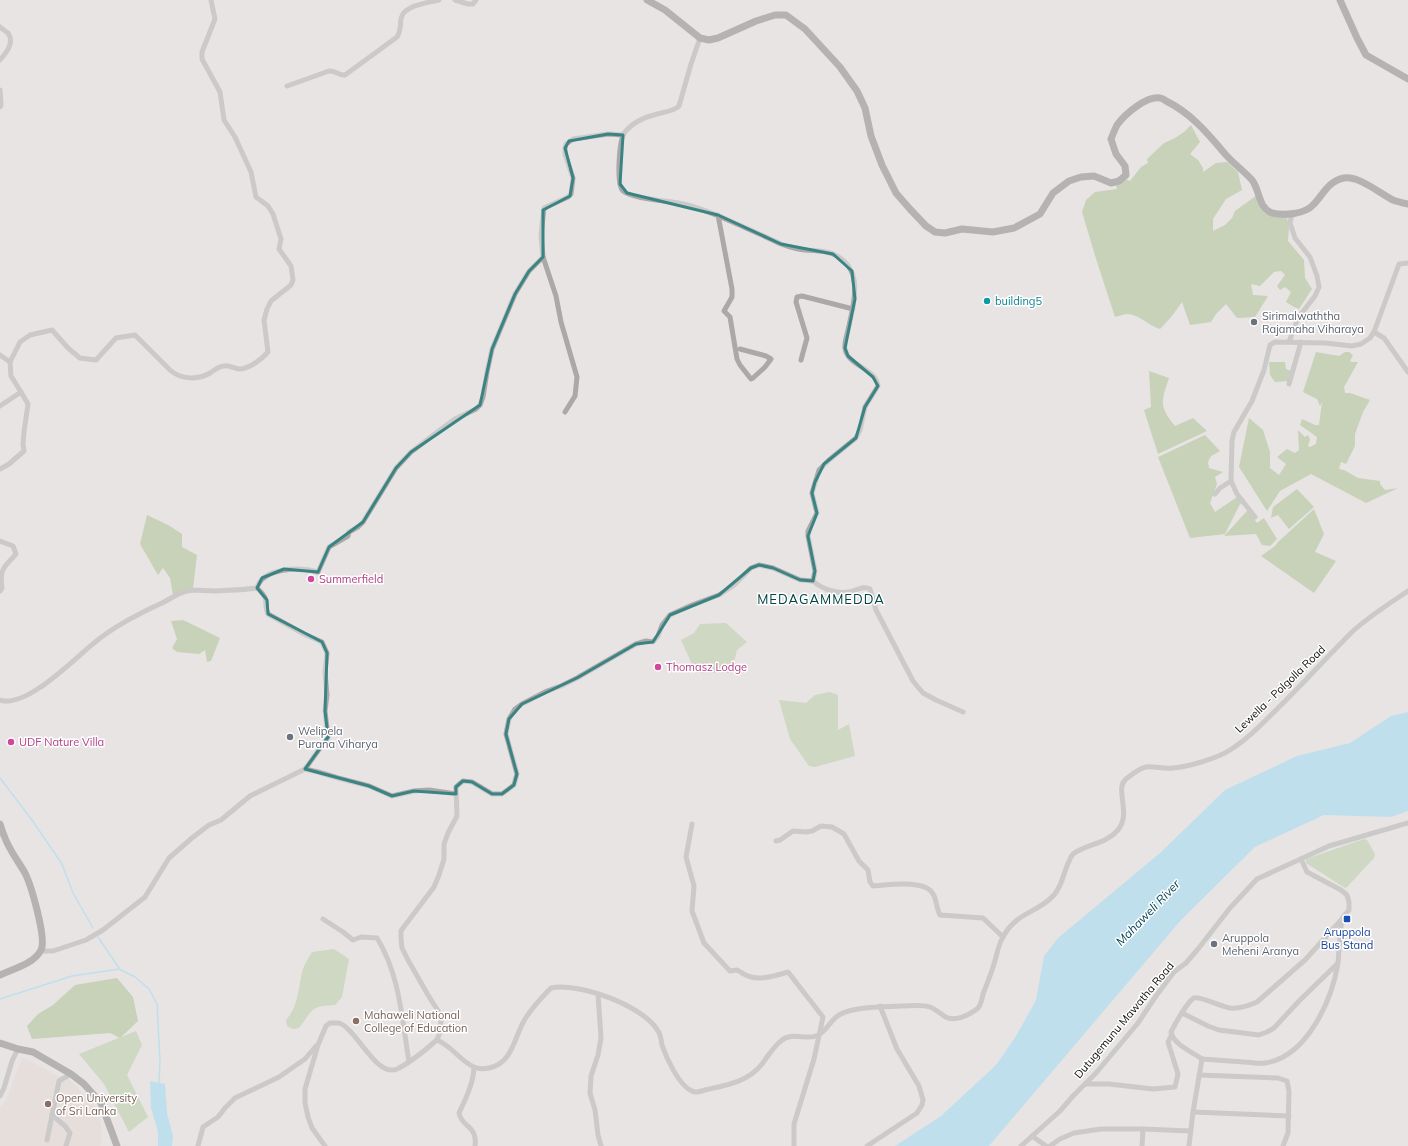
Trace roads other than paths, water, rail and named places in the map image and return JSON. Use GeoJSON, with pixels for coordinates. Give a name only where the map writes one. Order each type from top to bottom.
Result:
{"type":"FeatureCollection","features":[{"type":"Feature","properties":{"kind":"main road"},"geometry":{"type":"LineString","coordinates":[[647,0],[665,10],[700,38],[714,40],[756,21],[776,15],[786,14],[806,29],[840,67],[857,91],[865,108],[871,136],[882,165],[896,193],[926,226],[936,232],[945,233],[962,229],[993,232],[1014,228],[1040,214],[1053,193],[1069,181],[1081,177],[1094,176],[1111,183],[1119,181],[1126,175],[1125,166],[1116,154],[1111,139],[1117,125],[1134,108],[1146,100],[1160,98],[1175,105],[1203,128],[1253,181],[1259,198],[1266,209],[1272,213],[1287,214],[1310,208],[1327,187],[1345,178],[1363,183],[1392,200],[1408,204]]}},
{"type":"Feature","properties":{"kind":"main road"},"geometry":{"type":"LineString","coordinates":[[1340,0],[1366,55],[1408,79]]}},
{"type":"Feature","properties":{"kind":"main road"},"geometry":{"type":"LineString","coordinates":[[0,824],[11,852],[28,879],[41,929],[43,944],[41,951],[27,963],[0,975]]}},
{"type":"Feature","properties":{"kind":"main road"},"geometry":{"type":"LineString","coordinates":[[0,1043],[33,1052],[71,1074],[84,1084],[101,1104],[117,1146]]}},
{"type":"Feature","properties":{"kind":"street"},"geometry":{"type":"LineString","coordinates":[[0,468],[9,464],[24,451],[24,432],[28,404],[11,376],[10,362],[20,342],[30,335],[52,330],[68,348],[80,358],[96,360],[116,338],[135,335],[174,374],[183,377],[201,377],[220,366],[226,365],[239,369],[255,363],[268,352],[264,320],[271,301],[291,285],[293,280],[291,266],[280,249],[281,239],[273,214],[268,206],[256,197],[251,172],[235,137],[224,120],[220,92],[202,59],[202,52],[215,19],[211,0]]}},
{"type":"Feature","properties":{"kind":"street"},"geometry":{"type":"LineString","coordinates":[[287,86],[328,71],[345,75],[397,37],[401,28],[402,16],[406,10],[439,0]]}},
{"type":"Feature","properties":{"kind":"street"},"geometry":{"type":"LineString","coordinates":[[455,0],[468,4],[473,4],[476,0]]}},
{"type":"Feature","properties":{"kind":"street"},"geometry":{"type":"LineString","coordinates":[[0,27],[8,34],[10,42],[9,48],[0,60]]}},
{"type":"Feature","properties":{"kind":"street"},"geometry":{"type":"LineString","coordinates":[[700,38],[690,64],[679,106],[674,110],[645,118],[628,128],[623,135],[620,156],[620,184],[623,191],[627,193],[645,198],[683,204],[718,214],[782,244],[805,250],[825,252],[843,260],[852,271],[854,277],[855,299],[844,344],[848,356],[873,377],[878,386],[865,408],[860,430],[856,438],[824,464],[815,482],[812,493],[817,513],[808,531],[815,571],[813,581]]}},
{"type":"Feature","properties":{"kind":"street"},"geometry":{"type":"LineString","coordinates":[[0,90],[0,107]]}},
{"type":"Feature","properties":{"kind":"street"},"geometry":{"type":"LineString","coordinates":[[565,412],[575,396],[577,377],[561,322],[556,296],[543,257],[541,235],[542,210],[546,206],[568,198],[571,194],[571,172],[565,154],[566,144],[573,139],[608,134],[623,135]]}},
{"type":"Feature","properties":{"kind":"street"},"geometry":{"type":"LineString","coordinates":[[1289,342],[1298,318],[1315,296],[1319,287],[1318,276],[1310,257],[1295,238],[1290,223],[1292,213]]}},
{"type":"Feature","properties":{"kind":"street"},"geometry":{"type":"LineString","coordinates":[[718,214],[732,289],[732,297],[724,311],[730,317],[735,343],[735,353],[740,365],[752,379],[771,359],[766,356],[740,349]]}},
{"type":"Feature","properties":{"kind":"street"},"geometry":{"type":"LineString","coordinates":[[257,588],[262,578],[284,569],[311,570],[318,572],[330,547],[348,536],[349,532],[363,522],[396,468],[411,452],[455,419],[480,405],[483,398],[492,349],[515,294],[529,271],[543,257]]}},
{"type":"Feature","properties":{"kind":"street"},"geometry":{"type":"LineString","coordinates":[[1255,517],[1237,494],[1231,481],[1232,441],[1234,432],[1252,401],[1264,370],[1270,345],[1274,342],[1325,343],[1352,346],[1361,344],[1370,338],[1374,332],[1399,264],[1408,263]]}},
{"type":"Feature","properties":{"kind":"street"},"geometry":{"type":"LineString","coordinates":[[801,360],[807,338],[796,302],[797,297],[802,296],[853,309]]}},
{"type":"Feature","properties":{"kind":"street"},"geometry":{"type":"LineString","coordinates":[[1374,332],[1384,338],[1408,372]]}},
{"type":"Feature","properties":{"kind":"street"},"geometry":{"type":"LineString","coordinates":[[1289,384],[1301,342]]}},
{"type":"Feature","properties":{"kind":"street"},"geometry":{"type":"LineString","coordinates":[[0,355],[10,362]]}},
{"type":"Feature","properties":{"kind":"street"},"geometry":{"type":"LineString","coordinates":[[0,406],[21,392]]}},
{"type":"Feature","properties":{"kind":"street"},"geometry":{"type":"LineString","coordinates":[[1215,494],[1220,488],[1231,481]]}},
{"type":"Feature","properties":{"kind":"street"},"geometry":{"type":"LineString","coordinates":[[0,541],[13,546],[16,554],[2,570],[0,577],[2,588],[0,591]]}},
{"type":"Feature","properties":{"kind":"street"},"geometry":{"type":"LineString","coordinates":[[325,1146],[312,1128],[305,1103],[305,1089],[318,1045],[326,1026],[330,1023],[339,1023],[351,1032],[381,1066],[388,1069],[396,1070],[409,1062],[437,1040],[440,1032],[440,1014],[402,948],[401,932],[434,887],[440,874],[444,859],[444,844],[448,832],[457,816],[456,787],[463,781],[472,782],[492,794],[502,794],[514,785],[517,774],[506,734],[509,719],[515,709],[522,704],[547,691],[572,681],[636,644],[646,641],[653,642],[658,636],[662,625],[670,615],[719,595],[733,586],[751,568],[759,565],[773,568],[800,580],[813,581],[818,586],[835,592],[847,592],[864,587],[870,589],[876,610],[913,681],[923,693],[963,712]]}},
{"type":"Feature","properties":{"kind":"street"},"geometry":{"type":"LineString","coordinates":[[0,700],[16,700],[32,692],[64,669],[108,632],[143,612],[180,594],[193,590],[240,590],[257,588],[265,595],[267,600],[266,610],[268,614],[322,642],[327,653],[325,672],[327,695],[325,711],[328,737],[304,770],[250,796],[221,820],[209,825],[192,838],[169,858],[145,897],[103,930],[86,940],[53,951],[41,951]]}},
{"type":"Feature","properties":{"kind":"street","name":"Lewella - Polgolla Road"},"geometry":{"type":"LineString","coordinates":[[818,1035],[839,1015],[880,1006],[930,1007],[946,1018],[958,1018],[969,1015],[979,1008],[1003,937],[1018,918],[1054,894],[1059,887],[1065,869],[1073,854],[1077,851],[1102,842],[1117,831],[1124,818],[1121,790],[1124,780],[1148,766],[1173,768],[1184,767],[1201,762],[1230,750],[1273,714],[1354,631],[1408,591]]}},
{"type":"Feature","properties":{"kind":"street"},"geometry":{"type":"LineString","coordinates":[[304,770],[318,772],[369,786],[392,796],[422,790],[456,794]]}},
{"type":"Feature","properties":{"kind":"street","name":"Dutugemunu Mawatha Road"},"geometry":{"type":"LineString","coordinates":[[1021,1146],[1060,1111],[1096,1073],[1138,1023],[1174,972],[1186,963],[1257,879],[1329,846],[1408,823]]}},
{"type":"Feature","properties":{"kind":"street"},"geometry":{"type":"LineString","coordinates":[[692,824],[686,857],[694,886],[692,911],[704,943],[730,971],[737,970],[750,977],[773,976],[788,972],[823,1017],[814,1059],[794,1124],[794,1146]]}},
{"type":"Feature","properties":{"kind":"street"},"geometry":{"type":"LineString","coordinates":[[776,841],[793,832],[806,832],[812,831],[821,826],[832,826],[844,834],[859,861],[868,870],[870,882],[873,886],[901,883],[927,887],[933,893],[940,915],[983,918],[1003,937]]}},
{"type":"Feature","properties":{"kind":"street"},"geometry":{"type":"LineString","coordinates":[[1085,1084],[1109,1084],[1153,1089],[1174,1087],[1178,1074],[1168,1042],[1172,1036],[1171,1032],[1182,1013],[1193,999],[1198,998],[1222,1007],[1231,1008],[1248,1006],[1257,1002],[1304,960],[1343,918],[1349,910],[1349,902],[1346,895],[1341,890],[1307,872],[1301,859]]}},
{"type":"Feature","properties":{"kind":"street"},"geometry":{"type":"LineString","coordinates":[[1172,1036],[1179,1043],[1202,1059],[1264,1063],[1288,1055],[1298,1046],[1311,1030],[1327,1002],[1338,963],[1343,918]]}},
{"type":"Feature","properties":{"kind":"street"},"geometry":{"type":"LineString","coordinates":[[323,919],[353,940],[361,937],[377,938],[386,951],[398,991],[409,1062]]}},
{"type":"Feature","properties":{"kind":"street"},"geometry":{"type":"LineString","coordinates":[[1182,1013],[1219,1030],[1259,1035],[1274,1028],[1338,963]]}},
{"type":"Feature","properties":{"kind":"street"},"geometry":{"type":"LineString","coordinates":[[437,1040],[446,1044],[465,1062],[474,1068],[494,1067],[501,1064],[507,1058],[525,1018],[551,988],[571,988],[598,994],[615,1000],[636,1010],[650,1020],[659,1032],[674,1072],[690,1091],[696,1092],[728,1085],[748,1076],[760,1067],[782,1039],[790,1036],[815,1037],[818,1035]]}},
{"type":"Feature","properties":{"kind":"street"},"geometry":{"type":"LineString","coordinates":[[598,994],[601,1038],[591,1076],[590,1093],[595,1110],[601,1146]]}},
{"type":"Feature","properties":{"kind":"street"},"geometry":{"type":"LineString","coordinates":[[867,1146],[917,1113],[923,1100],[919,1086],[897,1050],[880,1006]]}},
{"type":"Feature","properties":{"kind":"street"},"geometry":{"type":"LineString","coordinates":[[198,1146],[203,1127],[218,1117],[235,1098],[279,1077],[305,1059],[318,1045]]}},
{"type":"Feature","properties":{"kind":"street"},"geometry":{"type":"LineString","coordinates":[[0,1096],[4,1088],[7,1074],[18,1049]]}},
{"type":"Feature","properties":{"kind":"street"},"geometry":{"type":"LineString","coordinates":[[1189,1146],[1190,1131],[1202,1059]]}},
{"type":"Feature","properties":{"kind":"street"},"geometry":{"type":"LineString","coordinates":[[474,1068],[469,1092],[459,1113],[460,1117],[470,1127],[476,1137],[475,1146]]}},
{"type":"Feature","properties":{"kind":"street"},"geometry":{"type":"LineString","coordinates":[[47,1140],[59,1080],[71,1074]]}},
{"type":"Feature","properties":{"kind":"street"},"geometry":{"type":"LineString","coordinates":[[1199,1075],[1278,1078],[1287,1081],[1289,1084],[1288,1133],[1283,1146]]}},
{"type":"Feature","properties":{"kind":"street"},"geometry":{"type":"LineString","coordinates":[[1193,1112],[1289,1116]]}},
{"type":"Feature","properties":{"kind":"street"},"geometry":{"type":"LineString","coordinates":[[52,1115],[65,1126],[70,1133],[66,1146]]}},
{"type":"Feature","properties":{"kind":"street"},"geometry":{"type":"LineString","coordinates":[[1050,1146],[1060,1139],[1074,1133],[1101,1129],[1190,1131]]}},
{"type":"Feature","properties":{"kind":"street"},"geometry":{"type":"LineString","coordinates":[[1142,1146],[1143,1129]]}},
{"type":"Feature","properties":{"kind":"street"},"geometry":{"type":"LineString","coordinates":[[1032,1136],[1046,1146]]}},
{"type":"Feature","properties":{"kind":"water","name":"Mahaweli River"},"geometry":{"type":"Polygon","coordinates":[[[1408,712],[1408,811],[1391,817],[1324,815],[1255,847],[1181,920],[989,1146],[895,1146],[941,1116],[996,1065],[1016,1036],[1036,1000],[1044,956],[1058,938],[1160,853],[1225,790],[1297,756],[1350,743],[1391,716],[1408,712]]]}},
{"type":"Feature","properties":{"kind":"water"},"geometry":{"type":"Polygon","coordinates":[[[150,1081],[165,1084],[167,1113],[173,1136],[172,1146],[158,1146],[158,1132],[151,1108],[150,1081]]]}},
{"type":"Feature","properties":{"kind":"waterway"},"geometry":{"type":"LineString","coordinates":[[0,778],[32,820],[62,864],[73,893],[93,928]]}},
{"type":"Feature","properties":{"kind":"waterway"},"geometry":{"type":"LineString","coordinates":[[98,937],[119,968]]}},
{"type":"Feature","properties":{"kind":"waterway"},"geometry":{"type":"LineString","coordinates":[[0,999],[72,976],[119,969],[135,977],[149,989],[157,1004],[160,1062],[159,1083]]}},
{"type":"Feature","properties":{"kind":"place","name":"building5"},"geometry":{"type":"Point","coordinates":[987,301]}},
{"type":"Feature","properties":{"kind":"place","name":"Sirimalwaththa Rajamaha Viharaya"},"geometry":{"type":"Point","coordinates":[1254,322]}},
{"type":"Feature","properties":{"kind":"place","name":"Summerfield"},"geometry":{"type":"Point","coordinates":[311,579]}},
{"type":"Feature","properties":{"kind":"place","name":"Thomasz Lodge"},"geometry":{"type":"Point","coordinates":[658,667]}},
{"type":"Feature","properties":{"kind":"place","name":"Welipela Purana Viharya"},"geometry":{"type":"Point","coordinates":[290,737]}},
{"type":"Feature","properties":{"kind":"place","name":"UDF Nature Villa"},"geometry":{"type":"Point","coordinates":[11,742]}},
{"type":"Feature","properties":{"kind":"place","name":"Aruppola Bus Stand"},"geometry":{"type":"Point","coordinates":[1347,919]}},
{"type":"Feature","properties":{"kind":"place","name":"Aruppola Meheni Aranya"},"geometry":{"type":"Point","coordinates":[1214,944]}},
{"type":"Feature","properties":{"kind":"place","name":"Mahaweli National College of Education"},"geometry":{"type":"Point","coordinates":[356,1021]}},
{"type":"Feature","properties":{"kind":"place","name":"Open University of Sri Lanka"},"geometry":{"type":"Point","coordinates":[48,1104]}},
{"type":"Feature","properties":{"kind":"district","name":"MEDAGAMMEDDA"},"geometry":{"type":"Point","coordinates":[821,599]}}]}
